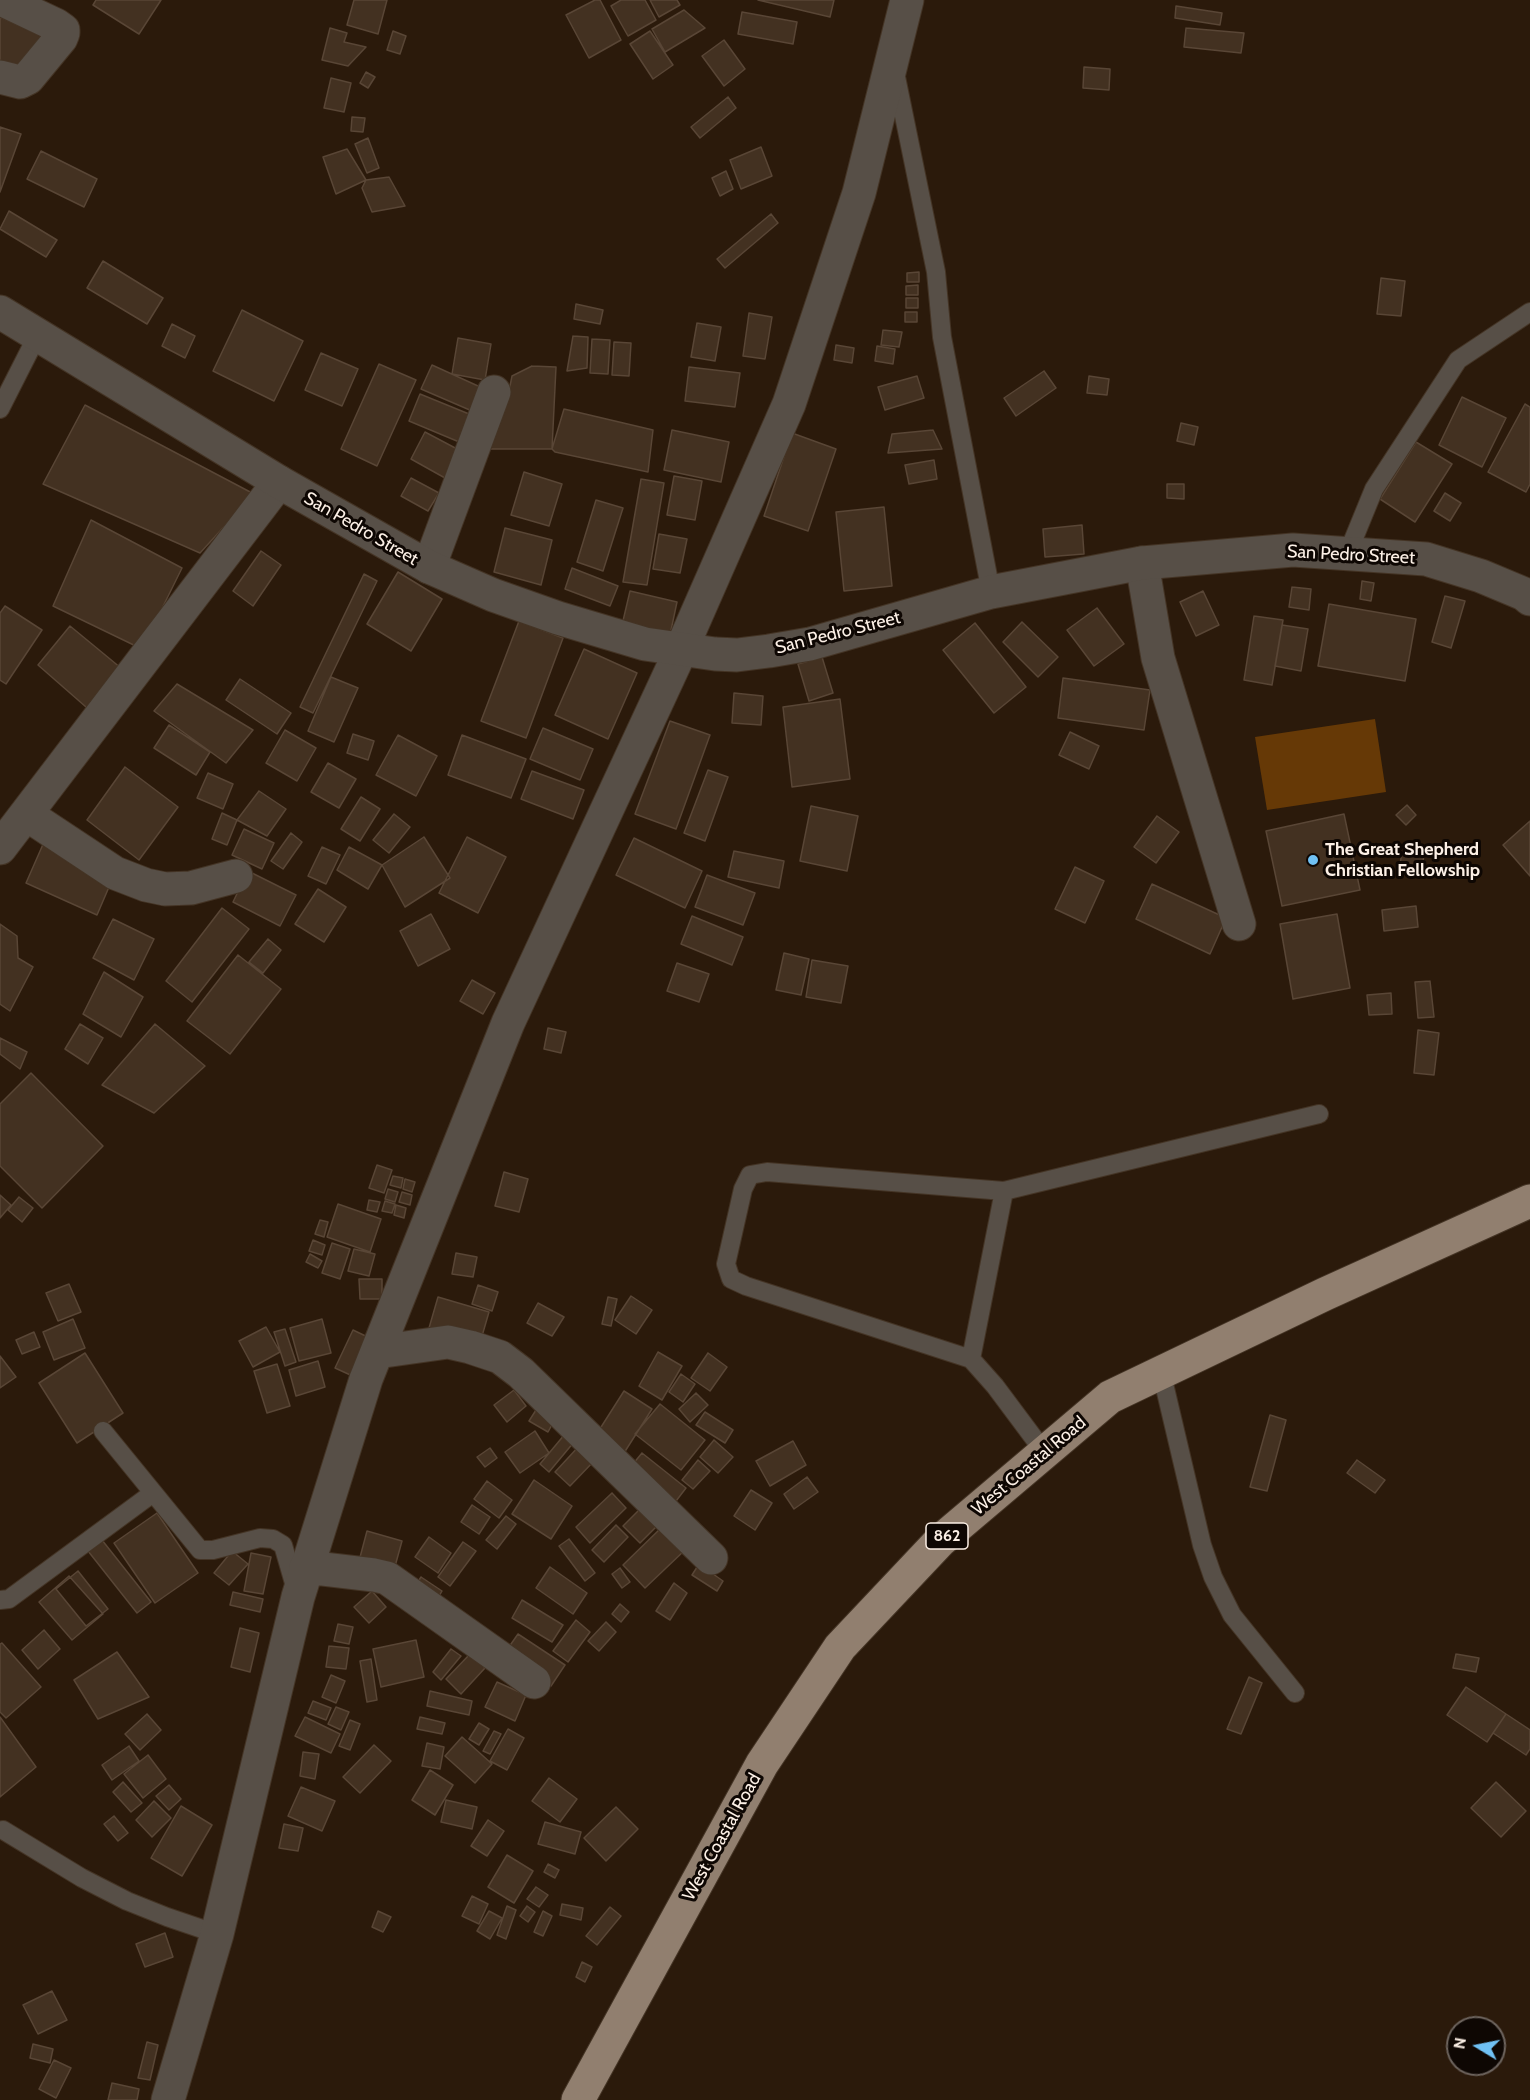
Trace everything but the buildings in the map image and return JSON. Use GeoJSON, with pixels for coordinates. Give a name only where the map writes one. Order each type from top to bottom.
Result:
{"type":"FeatureCollection","features":[{"type":"Feature","properties":{"kind":"main road","name":"West Coastal Road"},"geometry":{"type":"LineString","coordinates":[[578,2100],[762,1764],[840,1647],[940,1541],[1110,1397],[1161,1371],[1530,1201]]}},
{"type":"Feature","properties":{"kind":"street"},"geometry":{"type":"LineString","coordinates":[[0,77],[20,82],[28,78],[63,33],[63,30],[56,25],[3,0]]}},
{"type":"Feature","properties":{"kind":"street"},"geometry":{"type":"LineString","coordinates":[[168,2100],[217,1934],[302,1582],[377,1352],[508,1023],[681,650],[789,404],[860,193],[907,0]]}},
{"type":"Feature","properties":{"kind":"street","name":"San Pedro Street"},"geometry":{"type":"LineString","coordinates":[[0,312],[279,482],[429,567],[493,595],[558,618],[645,644],[737,655],[800,645],[991,592],[1142,563],[1293,550],[1426,559],[1528,594]]}},
{"type":"Feature","properties":{"kind":"street"},"geometry":{"type":"LineString","coordinates":[[429,567],[494,392]]}},
{"type":"Feature","properties":{"kind":"street"},"geometry":{"type":"LineString","coordinates":[[0,848],[279,482]]}},
{"type":"Feature","properties":{"kind":"street"},"geometry":{"type":"LineString","coordinates":[[1142,563],[1158,658],[1239,924]]}},
{"type":"Feature","properties":{"kind":"street"},"geometry":{"type":"LineString","coordinates":[[26,814],[115,873],[146,885],[165,889],[191,888],[236,876]]}},
{"type":"Feature","properties":{"kind":"street"},"geometry":{"type":"LineString","coordinates":[[377,1352],[448,1342],[500,1358],[521,1373],[711,1558]]}},
{"type":"Feature","properties":{"kind":"street"},"geometry":{"type":"LineString","coordinates":[[302,1582],[374,1575],[387,1578],[534,1682]]}},
{"type":"Feature","properties":{"kind":"lane"},"geometry":{"type":"LineString","coordinates":[[892,58],[936,272],[942,337],[991,592]]}},
{"type":"Feature","properties":{"kind":"lane"},"geometry":{"type":"LineString","coordinates":[[1347,555],[1374,489],[1458,360],[1530,312]]}},
{"type":"Feature","properties":{"kind":"lane"},"geometry":{"type":"LineString","coordinates":[[0,409],[39,334]]}},
{"type":"Feature","properties":{"kind":"lane"},"geometry":{"type":"LineString","coordinates":[[1045,1453],[1001,1394],[971,1359],[746,1286],[731,1279],[726,1264],[743,1189],[750,1175],[766,1172],[1004,1191],[1319,1114]]}},
{"type":"Feature","properties":{"kind":"lane"},"geometry":{"type":"LineString","coordinates":[[971,1359],[1004,1191]]}},
{"type":"Feature","properties":{"kind":"lane"},"geometry":{"type":"LineString","coordinates":[[1161,1371],[1202,1545],[1213,1577],[1232,1616],[1295,1694]]}},
{"type":"Feature","properties":{"kind":"lane"},"geometry":{"type":"LineString","coordinates":[[103,1431],[200,1550],[213,1551],[260,1538],[273,1539],[283,1545],[302,1582]]}},
{"type":"Feature","properties":{"kind":"lane"},"geometry":{"type":"LineString","coordinates":[[0,1600],[9,1599],[153,1493]]}},
{"type":"Feature","properties":{"kind":"lane"},"geometry":{"type":"LineString","coordinates":[[3,1830],[82,1878],[127,1901],[217,1934]]}},
{"type":"Feature","properties":{"kind":"shaded area"},"geometry":{"type":"Polygon","coordinates":[[[1375,719],[1386,792],[1267,810],[1255,737],[1375,719]]]}},
{"type":"Feature","properties":{"kind":"place","name":"The Great Shepherd Christian Fellowship"},"geometry":{"type":"Point","coordinates":[1313,860]}}]}
